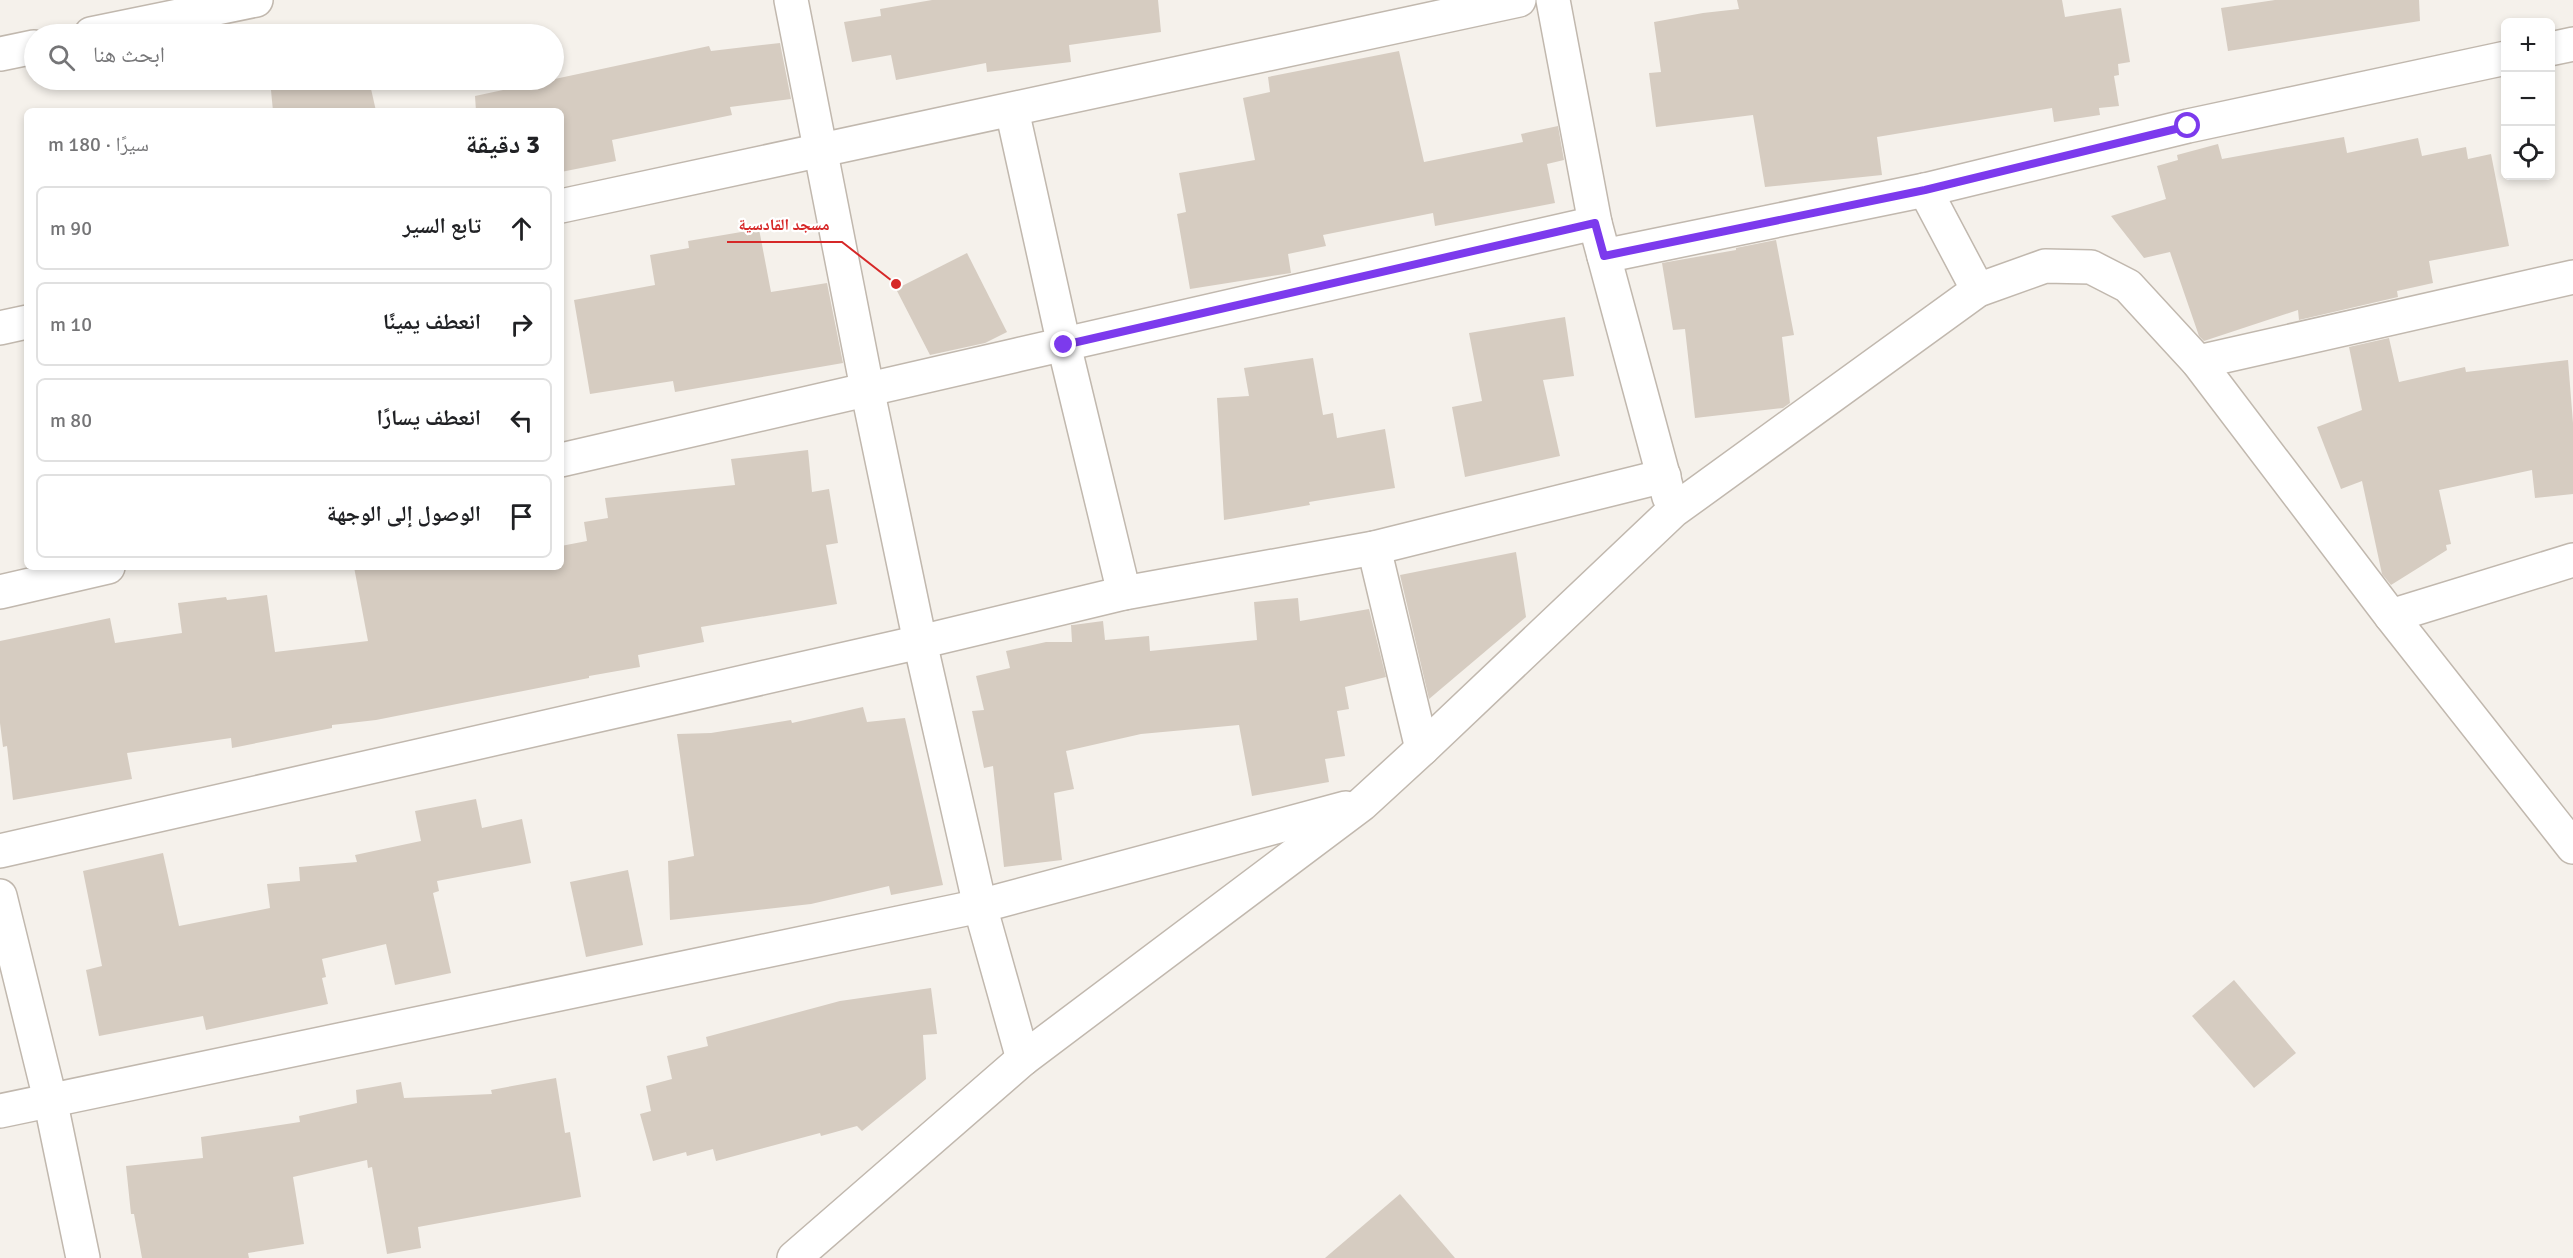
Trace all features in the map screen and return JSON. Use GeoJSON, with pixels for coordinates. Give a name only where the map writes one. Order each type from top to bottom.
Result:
{"type":"FeatureCollection","features":[{"type":"Feature","properties":{"kind":"street"},"geometry":{"type":"LineString","coordinates":[[140,24],[256,0]]}},
{"type":"Feature","properties":{"kind":"street"},"geometry":{"type":"LineString","coordinates":[[791,0],[867,388],[920,642],[980,906],[1023,1059]]}},
{"type":"Feature","properties":{"kind":"street"},"geometry":{"type":"LineString","coordinates":[[564,205],[1519,0]]}},
{"type":"Feature","properties":{"kind":"street"},"geometry":{"type":"LineString","coordinates":[[1553,0],[1595,223],[1672,511]]}},
{"type":"Feature","properties":{"kind":"street"},"geometry":{"type":"LineString","coordinates":[[2555,48],[2573,44]]}},
{"type":"Feature","properties":{"kind":"street"},"geometry":{"type":"LineString","coordinates":[[0,54],[24,48]]}},
{"type":"Feature","properties":{"kind":"street"},"geometry":{"type":"LineString","coordinates":[[1604,256],[1925,190],[2188,126],[2501,59]]}},
{"type":"Feature","properties":{"kind":"street"},"geometry":{"type":"LineString","coordinates":[[1012,110],[1064,345],[1124,593]]}},
{"type":"Feature","properties":{"kind":"street"},"geometry":{"type":"LineString","coordinates":[[1925,190],[1978,290]]}},
{"type":"Feature","properties":{"kind":"street"},"geometry":{"type":"LineString","coordinates":[[564,459],[867,388],[1595,223]]}},
{"type":"Feature","properties":{"kind":"street"},"geometry":{"type":"LineString","coordinates":[[794,1258],[1023,1059],[1362,804],[1672,511],[1978,290],[2044,266],[2091,267],[2128,286],[2198,362],[2391,616],[2573,847]]}},
{"type":"Feature","properties":{"kind":"street"},"geometry":{"type":"LineString","coordinates":[[2198,362],[2573,277]]}},
{"type":"Feature","properties":{"kind":"street"},"geometry":{"type":"LineString","coordinates":[[0,328],[24,323]]}},
{"type":"Feature","properties":{"kind":"street"},"geometry":{"type":"LineString","coordinates":[[0,851],[920,642],[1124,593],[1374,548],[1664,476]]}},
{"type":"Feature","properties":{"kind":"street"},"geometry":{"type":"LineString","coordinates":[[1374,548],[1422,749]]}},
{"type":"Feature","properties":{"kind":"street"},"geometry":{"type":"LineString","coordinates":[[2391,616],[2573,560]]}},
{"type":"Feature","properties":{"kind":"street"},"geometry":{"type":"LineString","coordinates":[[0,592],[95,570]]}},
{"type":"Feature","properties":{"kind":"street"},"geometry":{"type":"LineString","coordinates":[[0,1111],[980,906],[1362,804]]}},
{"type":"Feature","properties":{"kind":"street"},"geometry":{"type":"LineString","coordinates":[[0,896],[50,1099],[83,1258]]}},
{"type":"Feature","properties":{"kind":"building"},"geometry":{"type":"Polygon","coordinates":[[[932,0],[1158,0],[1161,32],[1069,45],[1071,62],[987,72],[986,63],[896,80],[891,55],[852,62],[844,22],[881,16],[880,9],[932,0]]]}},
{"type":"Feature","properties":{"kind":"building"},"geometry":{"type":"Polygon","coordinates":[[[1737,0],[2062,0],[2065,17],[2121,8],[2130,62],[2118,64],[2119,75],[2114,76],[2119,106],[2099,108],[2100,115],[2054,122],[2052,108],[1877,137],[1882,175],[1765,187],[1753,115],[1656,127],[1649,73],[1661,72],[1654,22],[1739,9],[1737,0]]]}},
{"type":"Feature","properties":{"kind":"building"},"geometry":{"type":"Polygon","coordinates":[[[2275,0],[2419,0],[2420,21],[2228,51],[2221,8],[2275,0]]]}},
{"type":"Feature","properties":{"kind":"building"},"geometry":{"type":"Polygon","coordinates":[[[780,43],[791,99],[730,107],[732,115],[612,140],[616,161],[564,171],[564,108],[476,108],[475,96],[503,90],[564,90],[564,77],[709,46],[711,51],[780,43]]]}},
{"type":"Feature","properties":{"kind":"building"},"geometry":{"type":"Polygon","coordinates":[[[1399,51],[1424,162],[1523,142],[1521,134],[1558,126],[1564,160],[1547,164],[1555,203],[1435,226],[1433,213],[1323,235],[1326,246],[1288,254],[1291,273],[1190,289],[1177,214],[1186,212],[1179,173],[1255,160],[1243,98],[1270,92],[1268,77],[1399,51]]]}},
{"type":"Feature","properties":{"kind":"building"},"geometry":{"type":"Polygon","coordinates":[[[271,90],[371,90],[375,108],[273,108],[271,90]]]}},
{"type":"Feature","properties":{"kind":"building"},"geometry":{"type":"Polygon","coordinates":[[[2344,137],[2347,153],[2418,138],[2422,156],[2466,147],[2468,159],[2491,154],[2509,246],[2429,261],[2433,283],[2397,291],[2398,297],[2299,320],[2298,310],[2204,341],[2199,336],[2170,252],[2144,258],[2111,216],[2166,199],[2157,166],[2178,160],[2177,155],[2218,144],[2222,159],[2344,137]]]}},
{"type":"Feature","properties":{"kind":"building"},"geometry":{"type":"Polygon","coordinates":[[[759,229],[771,292],[827,283],[843,363],[675,392],[673,381],[590,394],[574,300],[655,285],[650,255],[689,248],[688,241],[759,229]]]}},
{"type":"Feature","properties":{"kind":"building"},"geometry":{"type":"Polygon","coordinates":[[[1776,240],[1794,335],[1782,337],[1790,403],[1783,408],[1695,418],[1685,329],[1673,330],[1662,263],[1736,250],[1736,248],[1776,240]]]}},
{"type":"Feature","properties":{"kind":"building"},"geometry":{"type":"Polygon","coordinates":[[[967,253],[1007,332],[985,343],[930,355],[896,289],[967,253]]]}},
{"type":"Feature","properties":{"kind":"building"},"geometry":{"type":"Polygon","coordinates":[[[1565,317],[1574,376],[1543,380],[1560,456],[1465,477],[1452,407],[1482,401],[1469,333],[1565,317]]]}},
{"type":"Feature","properties":{"kind":"building"},"geometry":{"type":"Polygon","coordinates":[[[2389,338],[2399,382],[2465,367],[2466,372],[2568,360],[2573,423],[2573,494],[2535,498],[2532,470],[2439,490],[2451,544],[2446,545],[2447,550],[2391,585],[2382,574],[2362,481],[2341,489],[2317,427],[2362,410],[2349,347],[2389,338]]]}},
{"type":"Feature","properties":{"kind":"building"},"geometry":{"type":"Polygon","coordinates":[[[1313,358],[1323,415],[1333,413],[1337,438],[1385,429],[1395,488],[1309,502],[1310,505],[1224,520],[1217,398],[1249,396],[1244,368],[1313,358]]]}},
{"type":"Feature","properties":{"kind":"building"},"geometry":{"type":"Polygon","coordinates":[[[808,450],[812,492],[829,489],[838,543],[826,545],[837,604],[701,627],[704,642],[638,655],[640,667],[589,676],[589,678],[376,720],[332,725],[332,728],[232,748],[231,738],[127,753],[132,779],[13,800],[7,746],[3,747],[0,723],[0,641],[110,618],[115,643],[182,633],[178,603],[267,595],[275,652],[368,641],[355,570],[564,570],[564,545],[587,541],[584,522],[608,518],[605,498],[735,485],[731,459],[808,450]]]}},
{"type":"Feature","properties":{"kind":"building"},"geometry":{"type":"Polygon","coordinates":[[[1516,552],[1526,617],[1429,699],[1400,575],[1516,552]]]}},
{"type":"Feature","properties":{"kind":"building"},"geometry":{"type":"Polygon","coordinates":[[[1298,598],[1300,621],[1369,609],[1386,677],[1345,687],[1349,709],[1337,711],[1345,756],[1325,759],[1329,782],[1252,796],[1239,725],[1141,734],[1066,751],[1074,789],[1054,793],[1062,860],[1004,867],[993,766],[984,768],[972,711],[984,710],[976,676],[1010,668],[1006,651],[1046,642],[1072,642],[1071,625],[1103,621],[1105,640],[1149,636],[1150,651],[1257,640],[1254,602],[1298,598]]]}},
{"type":"Feature","properties":{"kind":"building"},"geometry":{"type":"Polygon","coordinates":[[[863,707],[867,722],[905,718],[943,885],[891,895],[889,886],[811,904],[670,920],[668,861],[694,856],[677,734],[711,733],[791,720],[792,723],[863,707]]]}},
{"type":"Feature","properties":{"kind":"building"},"geometry":{"type":"Polygon","coordinates":[[[476,799],[482,828],[522,819],[531,863],[437,881],[439,891],[433,893],[451,973],[395,985],[386,944],[322,959],[326,977],[322,978],[328,1004],[206,1030],[203,1016],[99,1036],[86,970],[102,966],[83,871],[163,853],[179,926],[270,908],[267,884],[300,881],[299,867],[357,862],[355,855],[421,841],[415,811],[476,799]]]}},
{"type":"Feature","properties":{"kind":"building"},"geometry":{"type":"Polygon","coordinates":[[[628,870],[643,945],[586,957],[570,882],[628,870]]]}},
{"type":"Feature","properties":{"kind":"building"},"geometry":{"type":"Polygon","coordinates":[[[2234,980],[2296,1053],[2254,1088],[2192,1016],[2234,980]]]}},
{"type":"Feature","properties":{"kind":"building"},"geometry":{"type":"Polygon","coordinates":[[[931,988],[937,1034],[923,1035],[926,1079],[862,1131],[857,1126],[821,1136],[820,1133],[716,1161],[713,1149],[687,1156],[686,1152],[653,1161],[640,1114],[651,1111],[646,1086],[672,1079],[667,1056],[708,1046],[706,1037],[840,1001],[931,988]]]}},
{"type":"Feature","properties":{"kind":"building"},"geometry":{"type":"Polygon","coordinates":[[[556,1078],[565,1133],[570,1132],[581,1197],[418,1227],[421,1248],[387,1254],[372,1167],[368,1168],[367,1160],[293,1177],[304,1244],[248,1253],[249,1258],[142,1258],[134,1214],[131,1214],[126,1166],[203,1158],[201,1137],[300,1122],[299,1116],[357,1103],[356,1090],[401,1082],[404,1098],[492,1094],[491,1090],[556,1078]]]}},
{"type":"Feature","properties":{"kind":"building"},"geometry":{"type":"Polygon","coordinates":[[[1400,1194],[1455,1258],[1325,1258],[1400,1194]]]}},
{"type":"Feature","properties":{"kind":"place","name":"مسجد القادسية"},"geometry":{"type":"Point","coordinates":[896,284]}},
{"type":"Feature","properties":{"kind":"route"},"geometry":{"type":"LineString","coordinates":[[1064,345],[1595,223],[1604,256],[1925,190],[2188,126]]}}]}
